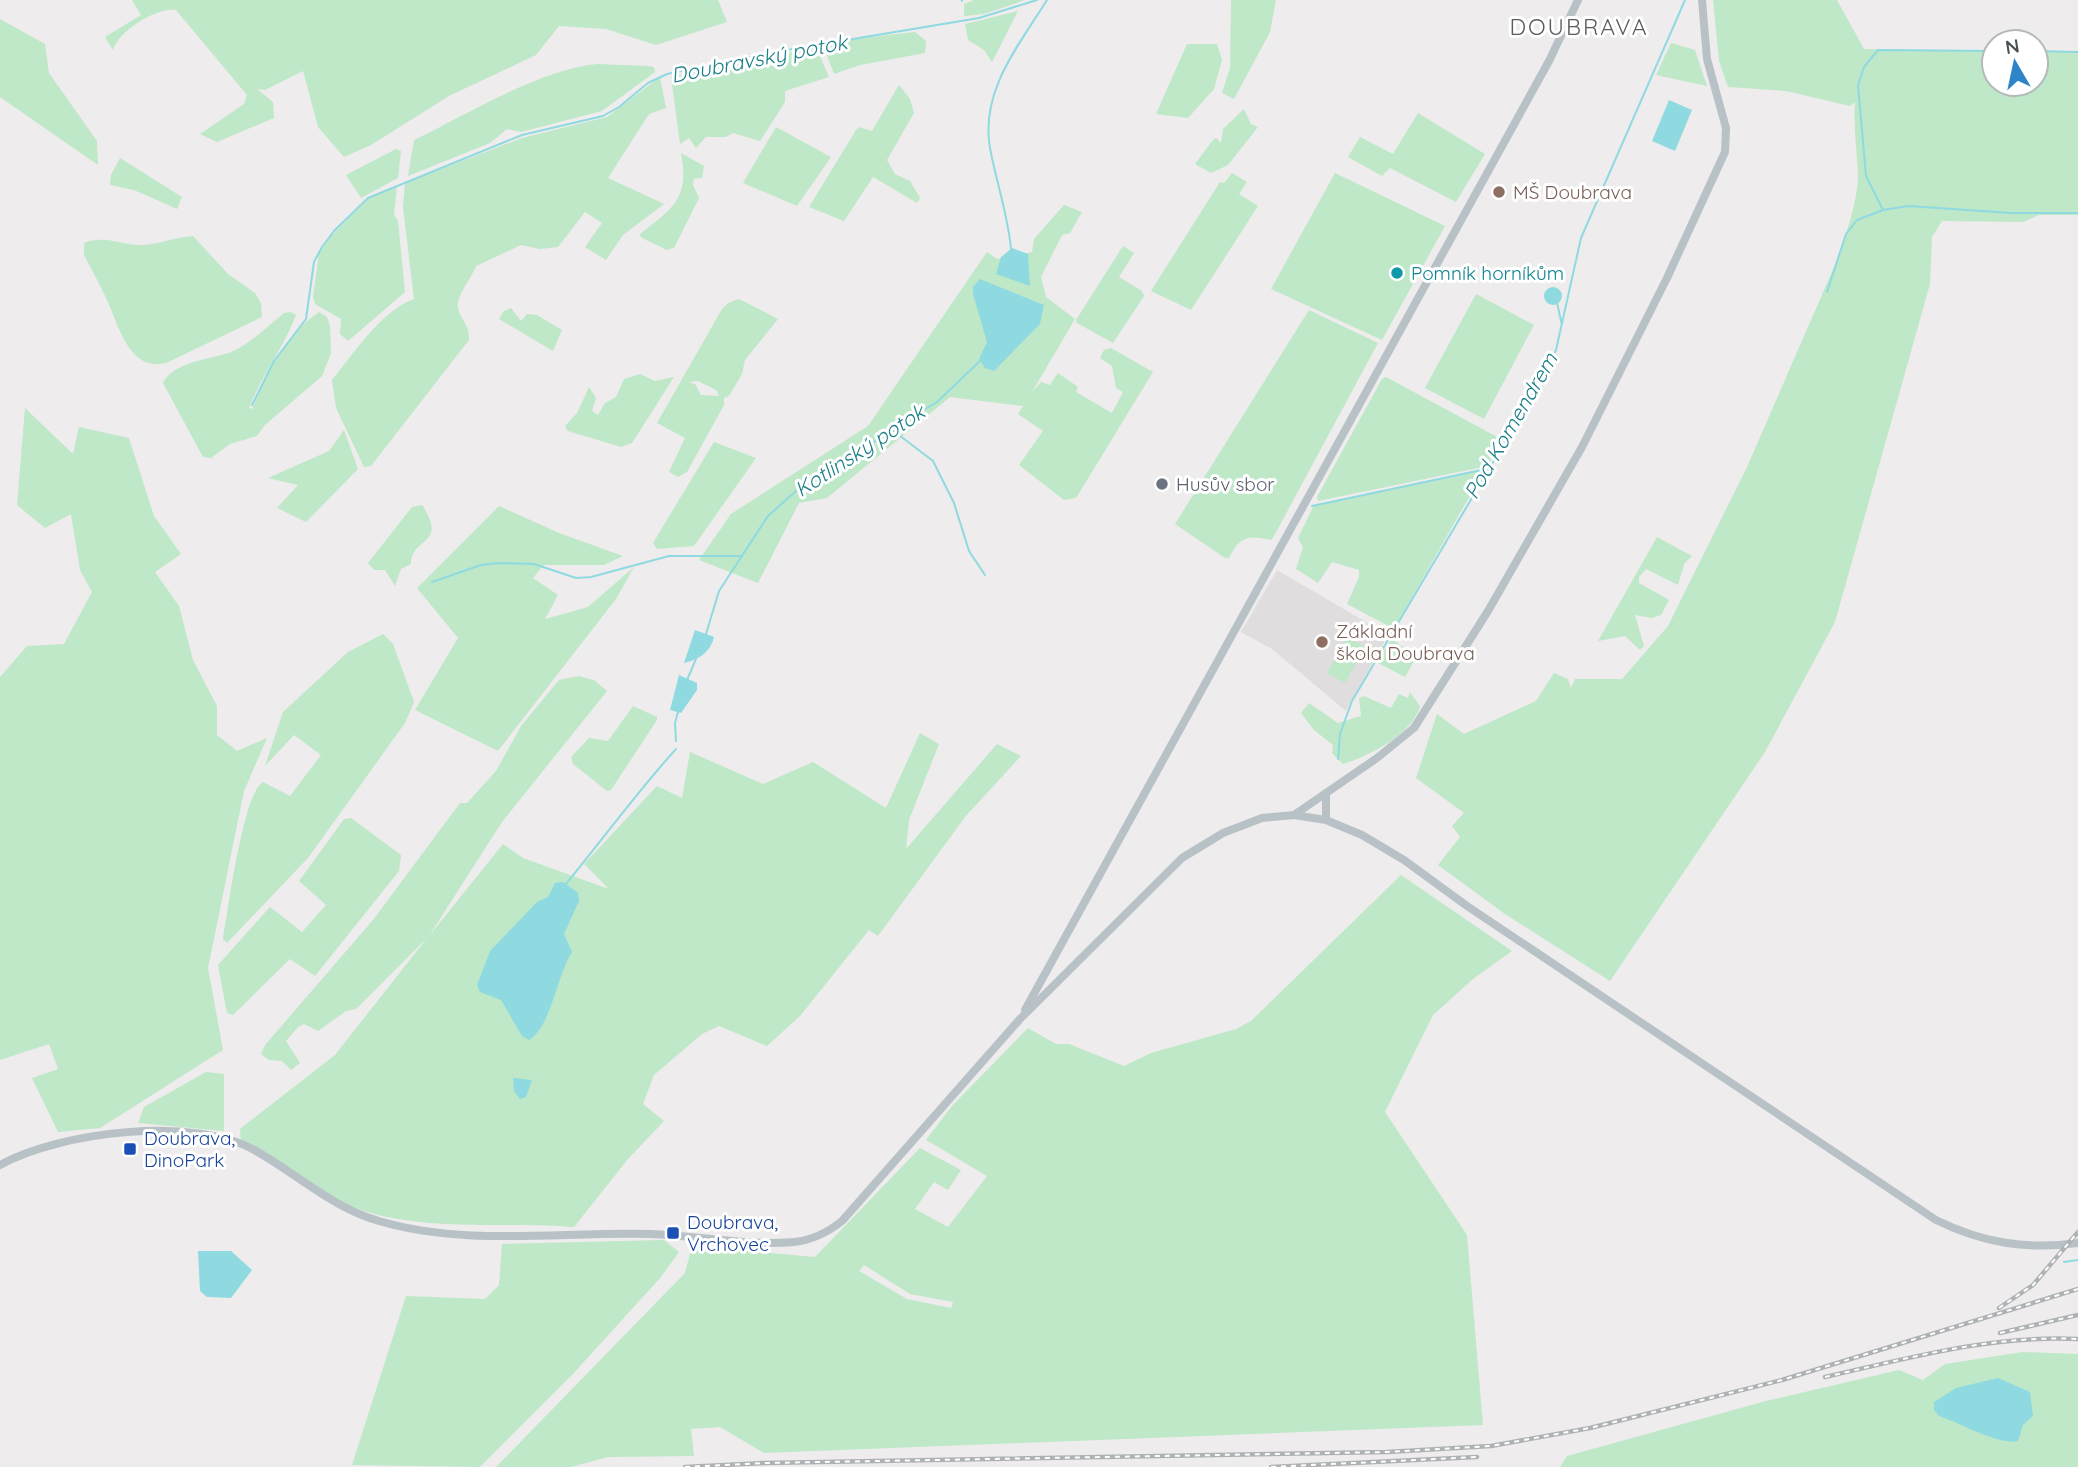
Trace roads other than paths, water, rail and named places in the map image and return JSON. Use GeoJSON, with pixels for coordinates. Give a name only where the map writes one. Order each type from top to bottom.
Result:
{"type":"FeatureCollection","features":[{"type":"Feature","properties":{"kind":"street"},"geometry":{"type":"LineString","coordinates":[[1020,1019],[1549,61],[1577,0]]}},
{"type":"Feature","properties":{"kind":"street"},"geometry":{"type":"LineString","coordinates":[[1294,815],[1414,728],[1488,611],[1582,447],[1667,278],[1725,152],[1726,128],[1707,59],[1702,0]]}},
{"type":"Feature","properties":{"kind":"street"},"geometry":{"type":"LineString","coordinates":[[1326,793],[1326,820]]}},
{"type":"Feature","properties":{"kind":"street"},"geometry":{"type":"LineString","coordinates":[[0,1165],[22,1153],[56,1142],[92,1136],[178,1131],[229,1140],[255,1150],[313,1190],[377,1221],[448,1236],[654,1234],[794,1242],[821,1236],[842,1221],[1020,1019],[1182,858],[1223,833],[1262,818],[1294,815],[1326,820],[1362,835],[1404,860],[1936,1220],[1973,1237],[2005,1245],[2047,1246],[2078,1243]]}},
{"type":"Feature","properties":{"kind":"water"},"geometry":{"type":"Polygon","coordinates":[[[1669,100],[1692,110],[1675,151],[1652,141],[1669,100]]]}},
{"type":"Feature","properties":{"kind":"water"},"geometry":{"type":"Polygon","coordinates":[[[1012,248],[1028,254],[1030,286],[996,274],[1001,257],[1012,248]]]}},
{"type":"Feature","properties":{"kind":"water"},"geometry":{"type":"Polygon","coordinates":[[[980,279],[1044,305],[1040,324],[994,371],[985,368],[979,359],[987,342],[973,294],[973,287],[980,279]]]}},
{"type":"Feature","properties":{"kind":"water"},"geometry":{"type":"Polygon","coordinates":[[[1549,287],[1557,287],[1562,296],[1560,303],[1549,305],[1544,300],[1544,292],[1549,287]]]}},
{"type":"Feature","properties":{"kind":"water"},"geometry":{"type":"Polygon","coordinates":[[[856,447],[864,457],[836,471],[837,463],[856,447]]]}},
{"type":"Feature","properties":{"kind":"water"},"geometry":{"type":"Polygon","coordinates":[[[695,630],[714,637],[712,643],[703,654],[684,663],[695,630]]]}},
{"type":"Feature","properties":{"kind":"water"},"geometry":{"type":"Polygon","coordinates":[[[679,675],[697,683],[697,690],[681,713],[670,710],[679,675]]]}},
{"type":"Feature","properties":{"kind":"water"},"geometry":{"type":"Polygon","coordinates":[[[563,882],[578,893],[579,901],[564,934],[572,952],[543,1024],[529,1040],[522,1036],[501,1000],[480,992],[477,985],[490,951],[537,902],[548,897],[555,883],[563,882]]]}},
{"type":"Feature","properties":{"kind":"water"},"geometry":{"type":"Polygon","coordinates":[[[513,1078],[532,1080],[526,1097],[520,1099],[514,1091],[513,1078]]]}},
{"type":"Feature","properties":{"kind":"water"},"geometry":{"type":"Polygon","coordinates":[[[198,1251],[231,1251],[252,1270],[231,1298],[207,1297],[200,1291],[198,1251]]]}},
{"type":"Feature","properties":{"kind":"water"},"geometry":{"type":"Polygon","coordinates":[[[1998,1378],[2030,1392],[2033,1416],[2023,1425],[2018,1441],[2010,1442],[1990,1437],[1939,1416],[1934,1410],[1934,1402],[1956,1388],[1998,1378]]]}},
{"type":"Feature","properties":{"kind":"waterway","name":"Doubravský potok"},"geometry":{"type":"LineString","coordinates":[[252,405],[274,361],[306,319],[314,262],[322,247],[334,231],[368,198],[522,135],[603,116],[619,107],[648,83],[667,74],[775,52],[979,18],[1037,0]]}},
{"type":"Feature","properties":{"kind":"waterway","name":"Kotlinský potok"},"geometry":{"type":"LineString","coordinates":[[1011,249],[988,127],[996,88],[1004,69],[1047,0]]}},
{"type":"Feature","properties":{"kind":"waterway","name":"Pod Komendrem"},"geometry":{"type":"LineString","coordinates":[[1338,759],[1340,734],[1352,701],[1528,403],[1556,350],[1581,238],[1685,0]]}},
{"type":"Feature","properties":{"kind":"waterway"},"geometry":{"type":"LineString","coordinates":[[1980,51],[1878,50],[1864,67],[1858,85],[1866,176],[1883,210],[1908,206],[2011,213],[2078,213]]}},
{"type":"Feature","properties":{"kind":"waterway"},"geometry":{"type":"LineString","coordinates":[[2050,51],[2078,52]]}},
{"type":"Feature","properties":{"kind":"waterway"},"geometry":{"type":"LineString","coordinates":[[1827,292],[1846,234],[1857,220],[1883,210]]}},
{"type":"Feature","properties":{"kind":"waterway"},"geometry":{"type":"LineString","coordinates":[[1557,303],[1562,325]]}},
{"type":"Feature","properties":{"kind":"waterway","name":"Kotlinský potok"},"geometry":{"type":"LineString","coordinates":[[862,452],[886,432],[937,402],[981,360]]}},
{"type":"Feature","properties":{"kind":"waterway"},"geometry":{"type":"LineString","coordinates":[[891,429],[933,461],[954,503],[969,551],[985,575]]}},
{"type":"Feature","properties":{"kind":"waterway","name":"Kotlinský potok"},"geometry":{"type":"LineString","coordinates":[[706,634],[719,591],[768,516],[796,491],[836,468]]}},
{"type":"Feature","properties":{"kind":"waterway"},"geometry":{"type":"LineString","coordinates":[[1312,506],[1486,469]]}},
{"type":"Feature","properties":{"kind":"waterway"},"geometry":{"type":"LineString","coordinates":[[432,582],[481,565],[499,563],[534,564],[576,578],[591,577],[669,556],[741,556]]}},
{"type":"Feature","properties":{"kind":"waterway","name":"Kotlinský potok"},"geometry":{"type":"LineString","coordinates":[[687,680],[696,659]]}},
{"type":"Feature","properties":{"kind":"waterway","name":"Kotlinský potok"},"geometry":{"type":"LineString","coordinates":[[676,741],[675,723],[678,712]]}},
{"type":"Feature","properties":{"kind":"waterway","name":"Kotlinský potok"},"geometry":{"type":"LineString","coordinates":[[566,884],[676,749]]}},
{"type":"Feature","properties":{"kind":"waterway"},"geometry":{"type":"LineString","coordinates":[[2064,1262],[2078,1260]]}},
{"type":"Feature","properties":{"kind":"railway"},"geometry":{"type":"LineString","coordinates":[[1999,1308],[2033,1285],[2078,1232]]}},
{"type":"Feature","properties":{"kind":"railway"},"geometry":{"type":"LineString","coordinates":[[685,1467],[764,1463],[1387,1452],[1491,1446],[1590,1428],[1782,1380],[2078,1289]]}},
{"type":"Feature","properties":{"kind":"railway"},"geometry":{"type":"LineString","coordinates":[[2000,1333],[2078,1315]]}},
{"type":"Feature","properties":{"kind":"railway"},"geometry":{"type":"LineString","coordinates":[[1825,1377],[1982,1344],[2078,1339]]}},
{"type":"Feature","properties":{"kind":"railway"},"geometry":{"type":"LineString","coordinates":[[1271,1467],[1477,1457]]}},
{"type":"Feature","properties":{"kind":"place","name":"MŠ Doubrava"},"geometry":{"type":"Point","coordinates":[1499,192]}},
{"type":"Feature","properties":{"kind":"place","name":"Pomník horníkům"},"geometry":{"type":"Point","coordinates":[1397,273]}},
{"type":"Feature","properties":{"kind":"place","name":"Husův sbor"},"geometry":{"type":"Point","coordinates":[1162,484]}},
{"type":"Feature","properties":{"kind":"place","name":"Základní škola Doubrava"},"geometry":{"type":"Point","coordinates":[1322,642]}},
{"type":"Feature","properties":{"kind":"place","name":"Doubrava, DinoPark"},"geometry":{"type":"Point","coordinates":[130,1149]}},
{"type":"Feature","properties":{"kind":"place","name":"Doubrava, Vrchovec"},"geometry":{"type":"Point","coordinates":[673,1233]}},
{"type":"Feature","properties":{"kind":"district","name":"DOUBRAVA"},"geometry":{"type":"Point","coordinates":[1579,27]}}]}
